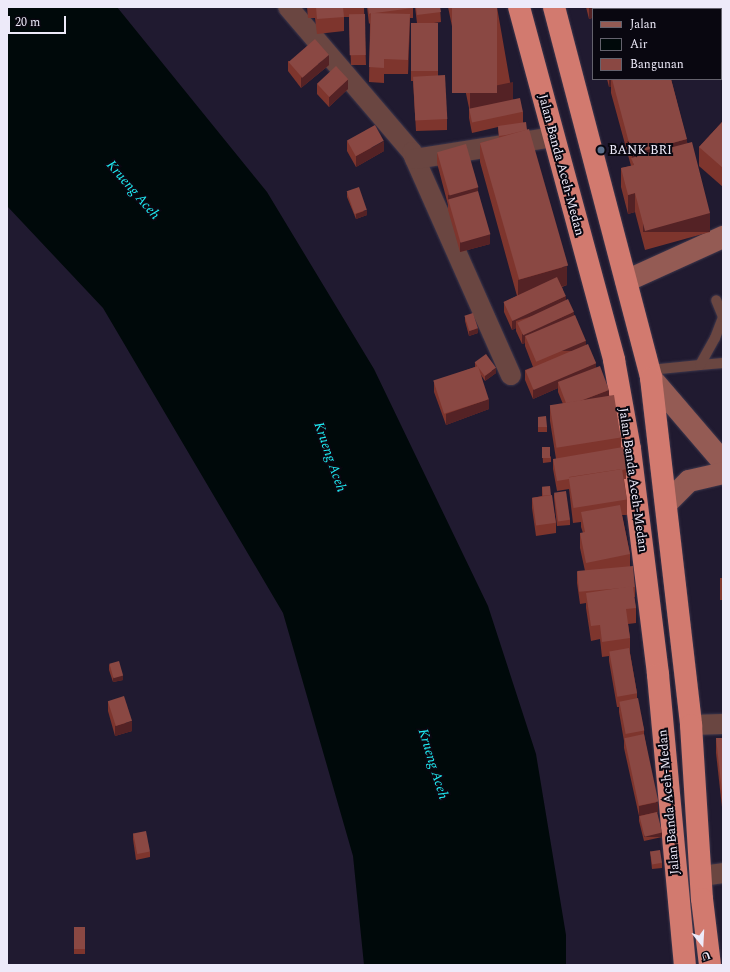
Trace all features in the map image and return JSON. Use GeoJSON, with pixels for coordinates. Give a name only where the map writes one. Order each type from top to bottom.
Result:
{"type":"FeatureCollection","features":[{"type":"Feature","properties":{"kind":"highway","name":"Jalan Banda Aceh-Medan"},"geometry":{"type":"LineString","coordinates":[[519,7],[614,360],[630,449],[658,674],[685,965]]}},
{"type":"Feature","properties":{"kind":"highway","name":"Jalan Banda Aceh-Medan"},"geometry":{"type":"LineString","coordinates":[[554,7],[650,374],[667,503],[691,724],[713,874],[702,899],[710,965]]}},
{"type":"Feature","properties":{"kind":"highway"},"geometry":{"type":"LineString","coordinates":[[678,902],[702,899]]}},
{"type":"Feature","properties":{"kind":"main road"},"geometry":{"type":"LineString","coordinates":[[626,281],[723,237]]}},
{"type":"Feature","properties":{"kind":"main road"},"geometry":{"type":"LineString","coordinates":[[650,374],[723,462]]}},
{"type":"Feature","properties":{"kind":"main road"},"geometry":{"type":"LineString","coordinates":[[667,503],[689,481],[723,473]]}},
{"type":"Feature","properties":{"kind":"street"},"geometry":{"type":"LineString","coordinates":[[288,7],[412,152],[511,374]]}},
{"type":"Feature","properties":{"kind":"street"},"geometry":{"type":"LineString","coordinates":[[414,159],[554,137]]}},
{"type":"Feature","properties":{"kind":"street"},"geometry":{"type":"LineString","coordinates":[[691,724],[723,724]]}},
{"type":"Feature","properties":{"kind":"lane"},"geometry":{"type":"LineString","coordinates":[[700,365],[715,338],[723,317],[716,300]]}},
{"type":"Feature","properties":{"kind":"lane"},"geometry":{"type":"LineString","coordinates":[[650,374],[700,365],[723,363]]}},
{"type":"Feature","properties":{"kind":"water","name":"Krueng Aceh"},"geometry":{"type":"Polygon","coordinates":[[[7,7],[117,7],[267,192],[374,369],[488,606],[536,754],[566,935],[566,965],[364,965],[353,856],[283,613],[103,308],[7,206],[7,7]]]}},
{"type":"Feature","properties":{"kind":"building"},"geometry":{"type":"Polygon","coordinates":[[[316,7],[343,7],[344,17],[317,19],[316,7]]]}},
{"type":"Feature","properties":{"kind":"building"},"geometry":{"type":"Polygon","coordinates":[[[368,7],[413,7],[413,8],[369,14],[368,7]]]}},
{"type":"Feature","properties":{"kind":"building"},"geometry":{"type":"Polygon","coordinates":[[[416,7],[440,7],[441,12],[417,15],[416,7]]]}},
{"type":"Feature","properties":{"kind":"building"},"geometry":{"type":"Polygon","coordinates":[[[452,7],[497,7],[497,93],[452,93],[452,7]]]}},
{"type":"Feature","properties":{"kind":"building"},"geometry":{"type":"Polygon","coordinates":[[[622,7],[650,7],[650,8],[618,8],[622,7]]]}},
{"type":"Feature","properties":{"kind":"building"},"geometry":{"type":"Polygon","coordinates":[[[371,13],[410,14],[408,60],[384,59],[384,68],[369,67],[371,13]]]}},
{"type":"Feature","properties":{"kind":"building"},"geometry":{"type":"Polygon","coordinates":[[[349,14],[365,14],[366,55],[350,55],[349,14]]]}},
{"type":"Feature","properties":{"kind":"building"},"geometry":{"type":"Polygon","coordinates":[[[411,23],[438,23],[438,71],[411,71],[411,23]]]}},
{"type":"Feature","properties":{"kind":"building"},"geometry":{"type":"Polygon","coordinates":[[[315,39],[329,55],[302,78],[289,62],[315,39]]]}},
{"type":"Feature","properties":{"kind":"building"},"geometry":{"type":"Polygon","coordinates":[[[336,66],[348,79],[329,97],[317,84],[336,66]]]}},
{"type":"Feature","properties":{"kind":"building"},"geometry":{"type":"Polygon","coordinates":[[[445,75],[447,119],[415,121],[413,77],[445,75]]]}},
{"type":"Feature","properties":{"kind":"building"},"geometry":{"type":"Polygon","coordinates":[[[612,80],[671,80],[687,139],[632,154],[612,80]]]}},
{"type":"Feature","properties":{"kind":"building"},"geometry":{"type":"Polygon","coordinates":[[[520,98],[523,112],[472,123],[469,109],[520,98]]]}},
{"type":"Feature","properties":{"kind":"building"},"geometry":{"type":"Polygon","coordinates":[[[723,121],[723,168],[699,147],[723,121]]]}},
{"type":"Feature","properties":{"kind":"building"},"geometry":{"type":"Polygon","coordinates":[[[526,122],[527,130],[499,136],[498,126],[526,122]]]}},
{"type":"Feature","properties":{"kind":"building"},"geometry":{"type":"Polygon","coordinates":[[[375,125],[384,141],[356,156],[347,141],[375,125]]]}},
{"type":"Feature","properties":{"kind":"building"},"geometry":{"type":"Polygon","coordinates":[[[529,129],[568,265],[519,280],[480,143],[529,129]]]}},
{"type":"Feature","properties":{"kind":"building"},"geometry":{"type":"Polygon","coordinates":[[[692,142],[710,213],[645,231],[635,193],[628,195],[621,168],[634,165],[631,158],[692,142]]]}},
{"type":"Feature","properties":{"kind":"building"},"geometry":{"type":"Polygon","coordinates":[[[466,144],[478,187],[450,196],[437,152],[466,144]]]}},
{"type":"Feature","properties":{"kind":"building"},"geometry":{"type":"Polygon","coordinates":[[[359,187],[367,210],[355,214],[347,191],[359,187]]]}},
{"type":"Feature","properties":{"kind":"building"},"geometry":{"type":"Polygon","coordinates":[[[478,191],[490,234],[461,243],[448,200],[478,191]]]}},
{"type":"Feature","properties":{"kind":"building"},"geometry":{"type":"Polygon","coordinates":[[[557,277],[566,296],[512,321],[504,302],[557,277]]]}},
{"type":"Feature","properties":{"kind":"building"},"geometry":{"type":"Polygon","coordinates":[[[568,299],[574,312],[523,335],[517,323],[568,299]]]}},
{"type":"Feature","properties":{"kind":"building"},"geometry":{"type":"Polygon","coordinates":[[[473,313],[478,328],[469,331],[464,316],[473,313]]]}},
{"type":"Feature","properties":{"kind":"building"},"geometry":{"type":"Polygon","coordinates":[[[575,315],[586,341],[536,362],[525,336],[575,315]]]}},
{"type":"Feature","properties":{"kind":"building"},"geometry":{"type":"Polygon","coordinates":[[[588,344],[596,363],[534,390],[525,371],[588,344]]]}},
{"type":"Feature","properties":{"kind":"building"},"geometry":{"type":"Polygon","coordinates":[[[486,354],[496,368],[485,376],[475,362],[486,354]]]}},
{"type":"Feature","properties":{"kind":"building"},"geometry":{"type":"Polygon","coordinates":[[[478,366],[489,399],[444,414],[433,381],[478,366]]]}},
{"type":"Feature","properties":{"kind":"building"},"geometry":{"type":"Polygon","coordinates":[[[600,366],[609,390],[580,401],[566,403],[558,382],[600,366]]]}},
{"type":"Feature","properties":{"kind":"building"},"geometry":{"type":"Polygon","coordinates":[[[614,395],[621,437],[557,448],[550,405],[614,395]]]}},
{"type":"Feature","properties":{"kind":"building"},"geometry":{"type":"Polygon","coordinates":[[[546,416],[547,427],[538,427],[538,417],[546,416]]]}},
{"type":"Feature","properties":{"kind":"building"},"geometry":{"type":"Polygon","coordinates":[[[542,447],[550,447],[550,458],[542,458],[542,447]]]}},
{"type":"Feature","properties":{"kind":"building"},"geometry":{"type":"Polygon","coordinates":[[[623,447],[626,469],[569,477],[569,479],[557,481],[553,459],[623,447]]]}},
{"type":"Feature","properties":{"kind":"building"},"geometry":{"type":"Polygon","coordinates":[[[622,469],[627,500],[574,508],[569,477],[622,469]]]}},
{"type":"Feature","properties":{"kind":"building"},"geometry":{"type":"Polygon","coordinates":[[[550,486],[551,495],[543,496],[542,487],[550,486]]]}},
{"type":"Feature","properties":{"kind":"building"},"geometry":{"type":"Polygon","coordinates":[[[566,491],[570,520],[558,521],[554,493],[566,491]]]}},
{"type":"Feature","properties":{"kind":"building"},"geometry":{"type":"Polygon","coordinates":[[[552,495],[556,523],[536,526],[532,498],[552,495]]]}},
{"type":"Feature","properties":{"kind":"building"},"geometry":{"type":"Polygon","coordinates":[[[620,505],[630,554],[586,563],[580,533],[585,532],[581,512],[620,505]]]}},
{"type":"Feature","properties":{"kind":"building"},"geometry":{"type":"Polygon","coordinates":[[[633,566],[635,587],[579,592],[577,571],[633,566]]]}},
{"type":"Feature","properties":{"kind":"building"},"geometry":{"type":"Polygon","coordinates":[[[633,586],[636,608],[626,609],[630,638],[602,642],[600,625],[591,626],[586,593],[633,586]]]}},
{"type":"Feature","properties":{"kind":"building"},"geometry":{"type":"Polygon","coordinates":[[[629,648],[637,693],[617,697],[609,651],[629,648]]]}},
{"type":"Feature","properties":{"kind":"building"},"geometry":{"type":"Polygon","coordinates":[[[119,661],[123,675],[114,678],[109,664],[119,661]]]}},
{"type":"Feature","properties":{"kind":"building"},"geometry":{"type":"Polygon","coordinates":[[[124,696],[132,721],[116,726],[108,701],[124,696]]]}},
{"type":"Feature","properties":{"kind":"building"},"geometry":{"type":"Polygon","coordinates":[[[638,698],[644,730],[626,734],[619,702],[638,698]]]}},
{"type":"Feature","properties":{"kind":"building"},"geometry":{"type":"Polygon","coordinates":[[[644,734],[658,801],[639,806],[624,738],[644,734]]]}},
{"type":"Feature","properties":{"kind":"building"},"geometry":{"type":"Polygon","coordinates":[[[716,738],[723,738],[723,792],[722,792],[716,738]]]}},
{"type":"Feature","properties":{"kind":"building"},"geometry":{"type":"Polygon","coordinates":[[[657,812],[662,832],[645,837],[640,816],[657,812]]]}},
{"type":"Feature","properties":{"kind":"building"},"geometry":{"type":"Polygon","coordinates":[[[146,831],[150,852],[137,854],[133,833],[146,831]]]}},
{"type":"Feature","properties":{"kind":"building"},"geometry":{"type":"Polygon","coordinates":[[[660,850],[662,863],[652,864],[650,852],[660,850]]]}},
{"type":"Feature","properties":{"kind":"building"},"geometry":{"type":"Polygon","coordinates":[[[74,927],[85,927],[85,949],[74,949],[74,927]]]}},
{"type":"Feature","properties":{"kind":"place","name":"BANK BRI"},"geometry":{"type":"Point","coordinates":[601,150]}}]}
